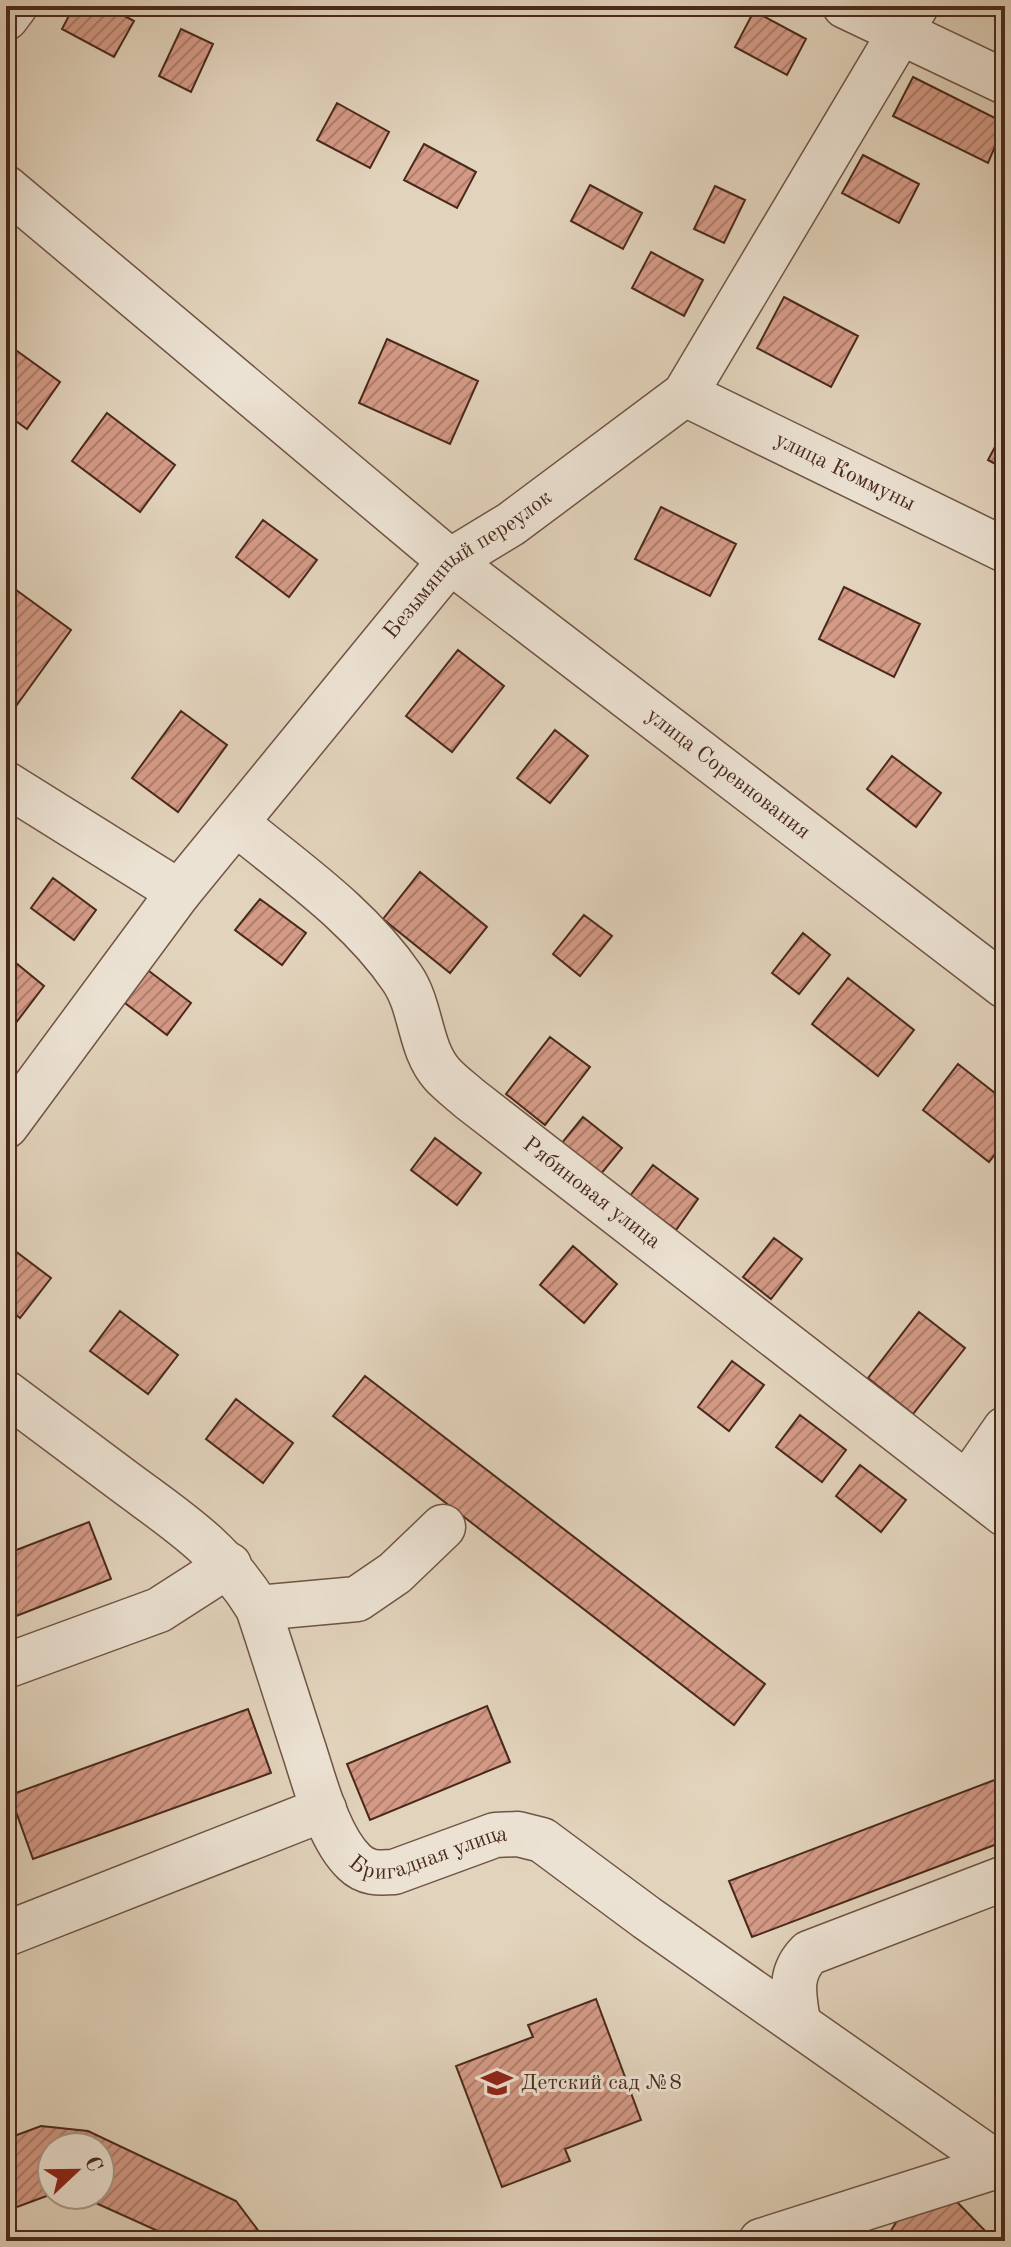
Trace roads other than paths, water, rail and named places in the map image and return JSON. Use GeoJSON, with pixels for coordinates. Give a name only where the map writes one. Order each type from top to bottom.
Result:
{"type":"FeatureCollection","features":[{"type":"Feature","properties":{"kind":"street"},"geometry":{"type":"LineString","coordinates":[[6,18],[15,6]]}},
{"type":"Feature","properties":{"kind":"street"},"geometry":{"type":"LineString","coordinates":[[845,6],[908,19],[1005,82]]}},
{"type":"Feature","properties":{"kind":"street","name":"Безымянный переулок"},"geometry":{"type":"LineString","coordinates":[[6,1126],[179,892],[450,561],[511,524],[685,394],[908,19]]}},
{"type":"Feature","properties":{"kind":"street","name":"улица Соревнования"},"geometry":{"type":"LineString","coordinates":[[6,188],[450,561],[1005,986]]}},
{"type":"Feature","properties":{"kind":"street","name":"улица Коммуны"},"geometry":{"type":"LineString","coordinates":[[685,394],[1005,550]]}},
{"type":"Feature","properties":{"kind":"street"},"geometry":{"type":"LineString","coordinates":[[6,784],[179,892]]}},
{"type":"Feature","properties":{"kind":"street","name":"Рябиновая улица"},"geometry":{"type":"LineString","coordinates":[[236,823],[361,926],[413,997],[433,1060],[442,1074],[1005,1514]]}},
{"type":"Feature","properties":{"kind":"street","name":"Бригадная улица"},"geometry":{"type":"LineString","coordinates":[[6,1393],[194,1533],[229,1565],[258,1608],[324,1809],[348,1855],[366,1871],[380,1873],[410,1868],[495,1835],[518,1834],[542,1840],[647,1918],[1003,2167]]}},
{"type":"Feature","properties":{"kind":"street"},"geometry":{"type":"LineString","coordinates":[[967,1484],[1005,1429]]}},
{"type":"Feature","properties":{"kind":"street"},"geometry":{"type":"LineString","coordinates":[[258,1608],[357,1599],[395,1573],[443,1527]]}},
{"type":"Feature","properties":{"kind":"street"},"geometry":{"type":"LineString","coordinates":[[6,1666],[159,1610],[229,1565]]}},
{"type":"Feature","properties":{"kind":"street"},"geometry":{"type":"LineString","coordinates":[[6,1934],[324,1809]]}},
{"type":"Feature","properties":{"kind":"street"},"geometry":{"type":"LineString","coordinates":[[798,2022],[792,1985],[798,1964],[809,1953],[1005,1878]]}},
{"type":"Feature","properties":{"kind":"street"},"geometry":{"type":"LineString","coordinates":[[761,2241],[1003,2167]]}},
{"type":"Feature","properties":{"kind":"place","name":"Детский сад №8"},"geometry":{"type":"Point","coordinates":[497,2083]}}]}
